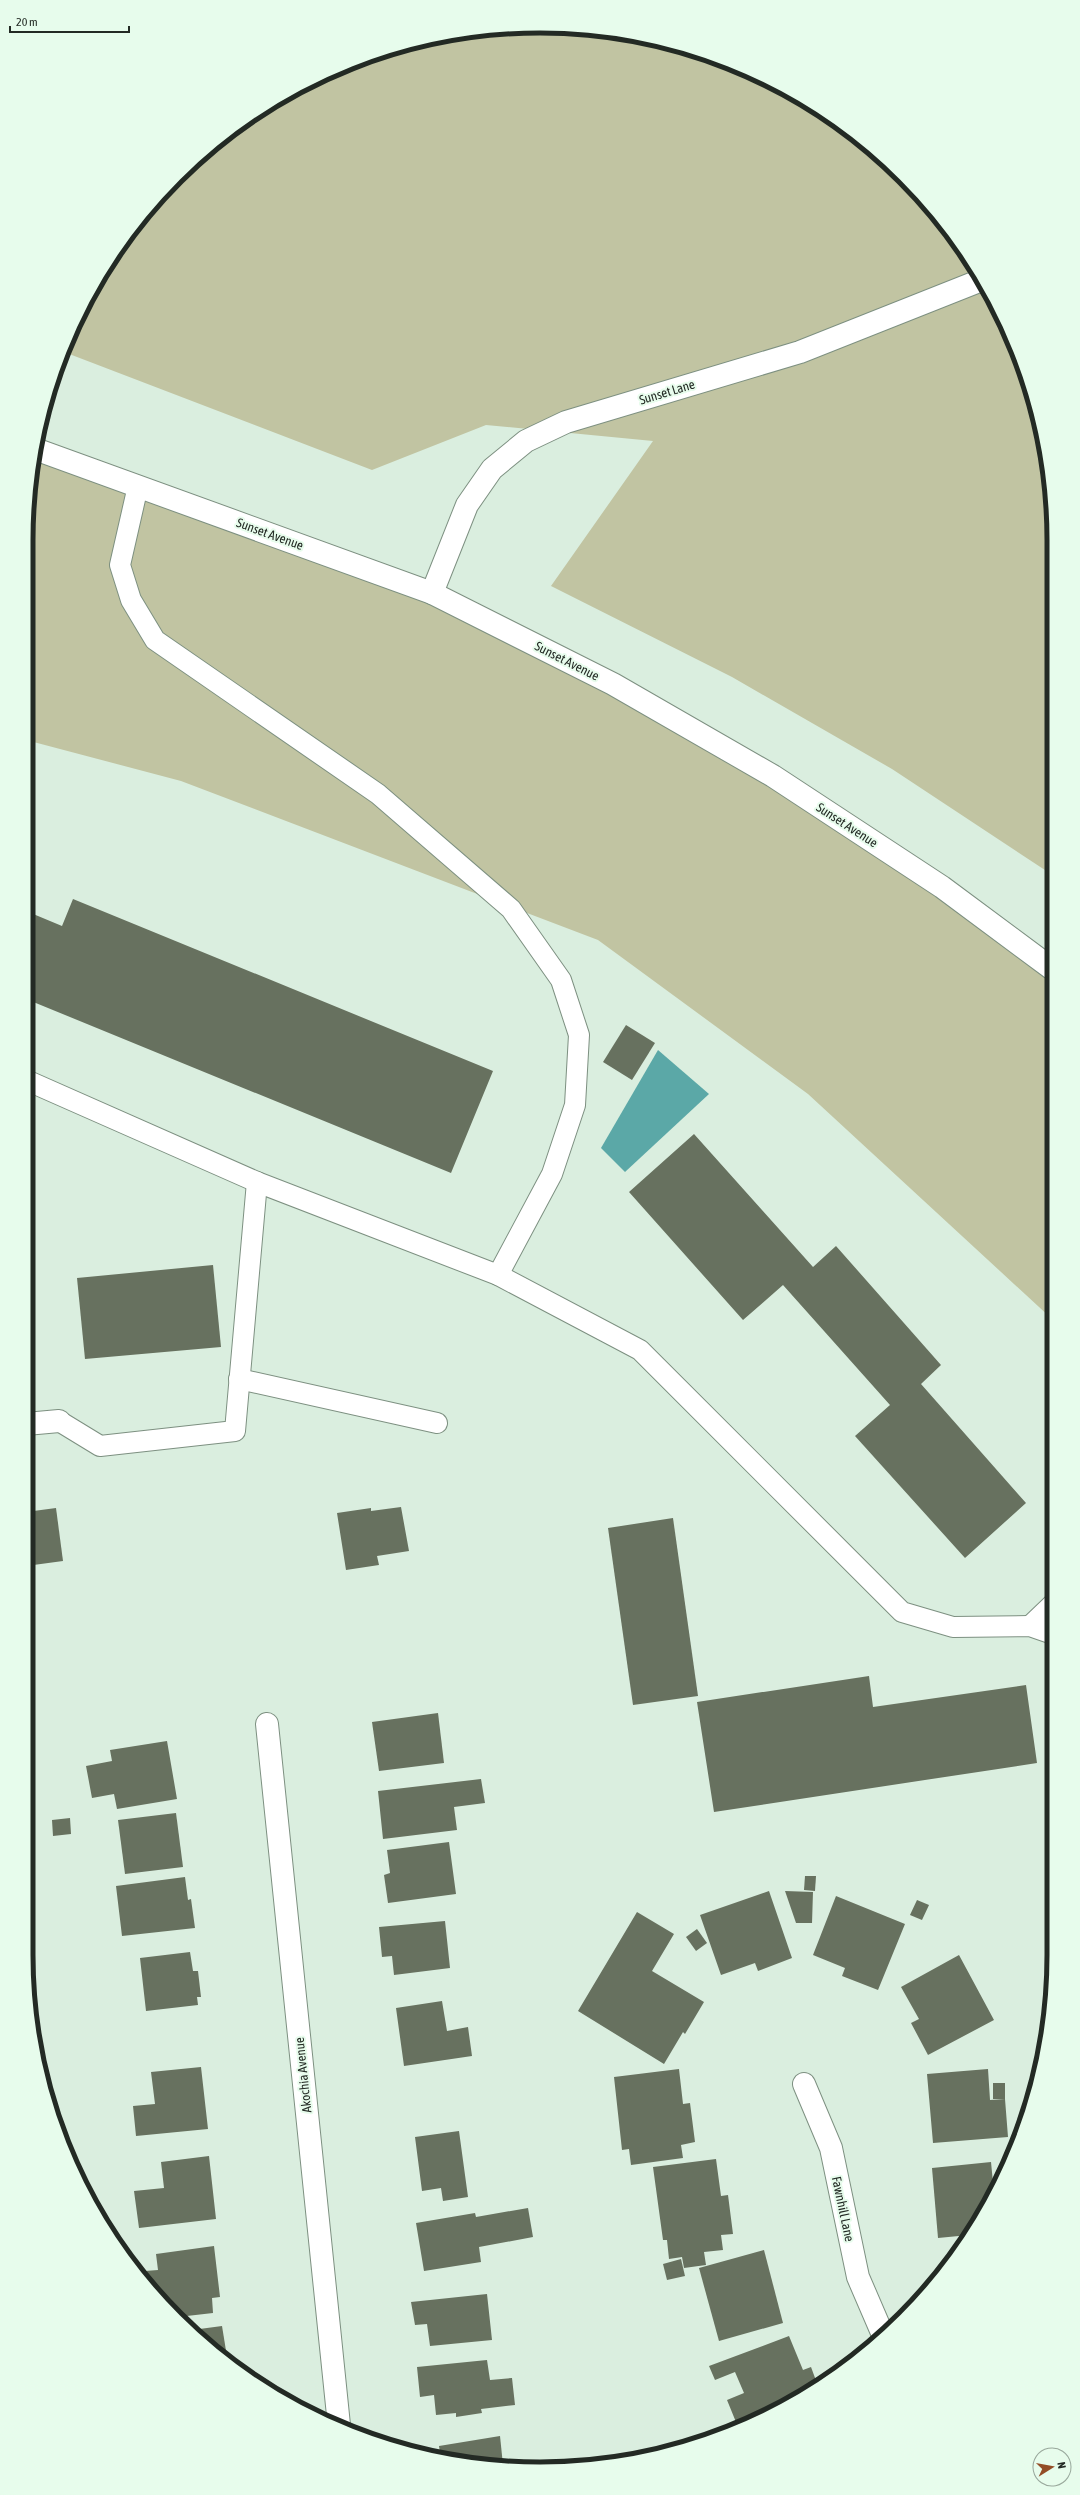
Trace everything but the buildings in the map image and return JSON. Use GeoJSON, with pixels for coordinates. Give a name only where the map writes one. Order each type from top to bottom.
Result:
{"type":"FeatureCollection","features":[{"type":"Feature","properties":{"kind":"street","name":"Sunset Lane"},"geometry":{"type":"LineString","coordinates":[[432,593],[467,505],[492,469],[526,441],[566,422],[800,352],[977,282]]}},
{"type":"Feature","properties":{"kind":"street","name":"Sunset Avenue"},"geometry":{"type":"LineString","coordinates":[[41,451],[432,593],[613,684],[773,776],[942,887],[1047,965]]}},
{"type":"Feature","properties":{"kind":"street"},"geometry":{"type":"LineString","coordinates":[[33,1423],[59,1421]]}},
{"type":"Feature","properties":{"kind":"street","name":"Akochia Avenue"},"geometry":{"type":"LineString","coordinates":[[267,1724],[338,2420]]}},
{"type":"Feature","properties":{"kind":"street","name":"Fawnhill Lane"},"geometry":{"type":"LineString","coordinates":[[804,2084],[831,2148],[858,2277],[881,2330]]}},
{"type":"Feature","properties":{"kind":"lane"},"geometry":{"type":"LineString","coordinates":[[138,486],[120,565],[131,600],[155,640],[378,794],[511,909],[561,980],[579,1035],[575,1105],[552,1174],[498,1275]]}},
{"type":"Feature","properties":{"kind":"lane"},"geometry":{"type":"LineString","coordinates":[[33,1083],[257,1182],[498,1275],[640,1350],[902,1612],[953,1627],[1030,1626],[1047,1632]]}},
{"type":"Feature","properties":{"kind":"lane"},"geometry":{"type":"LineString","coordinates":[[59,1421],[100,1446],[235,1431],[257,1182]]}},
{"type":"Feature","properties":{"kind":"lane"},"geometry":{"type":"LineString","coordinates":[[240,1379],[437,1423]]}},
{"type":"Feature","properties":{"kind":"lane"},"geometry":{"type":"LineString","coordinates":[[1030,1626],[1047,1610]]}},
{"type":"Feature","properties":{"kind":"green space"},"geometry":{"type":"Polygon","coordinates":[[[540,33],[573,34],[606,37],[639,43],[671,50],[703,60],[764,85],[794,101],[822,118],[874,159],[899,181],[942,231],[962,258],[979,286],[995,316],[1020,377],[1030,409],[1037,441],[1043,474],[1046,507],[1047,871],[892,769],[732,677],[551,586],[653,441],[486,425],[372,470],[69,354],[85,316],[118,258],[138,231],[181,181],[206,159],[258,118],[316,85],[377,60],[409,50],[474,37],[540,33]]]}},
{"type":"Feature","properties":{"kind":"green space"},"geometry":{"type":"Polygon","coordinates":[[[41,451],[432,593],[613,684],[1047,965],[1047,1314],[808,1094],[598,940],[181,781],[33,742],[33,540],[37,474],[41,451]]]}},
{"type":"Feature","properties":{"kind":"water"},"geometry":{"type":"Polygon","coordinates":[[[658,1050],[709,1094],[625,1172],[601,1148],[658,1050]]]}}]}
